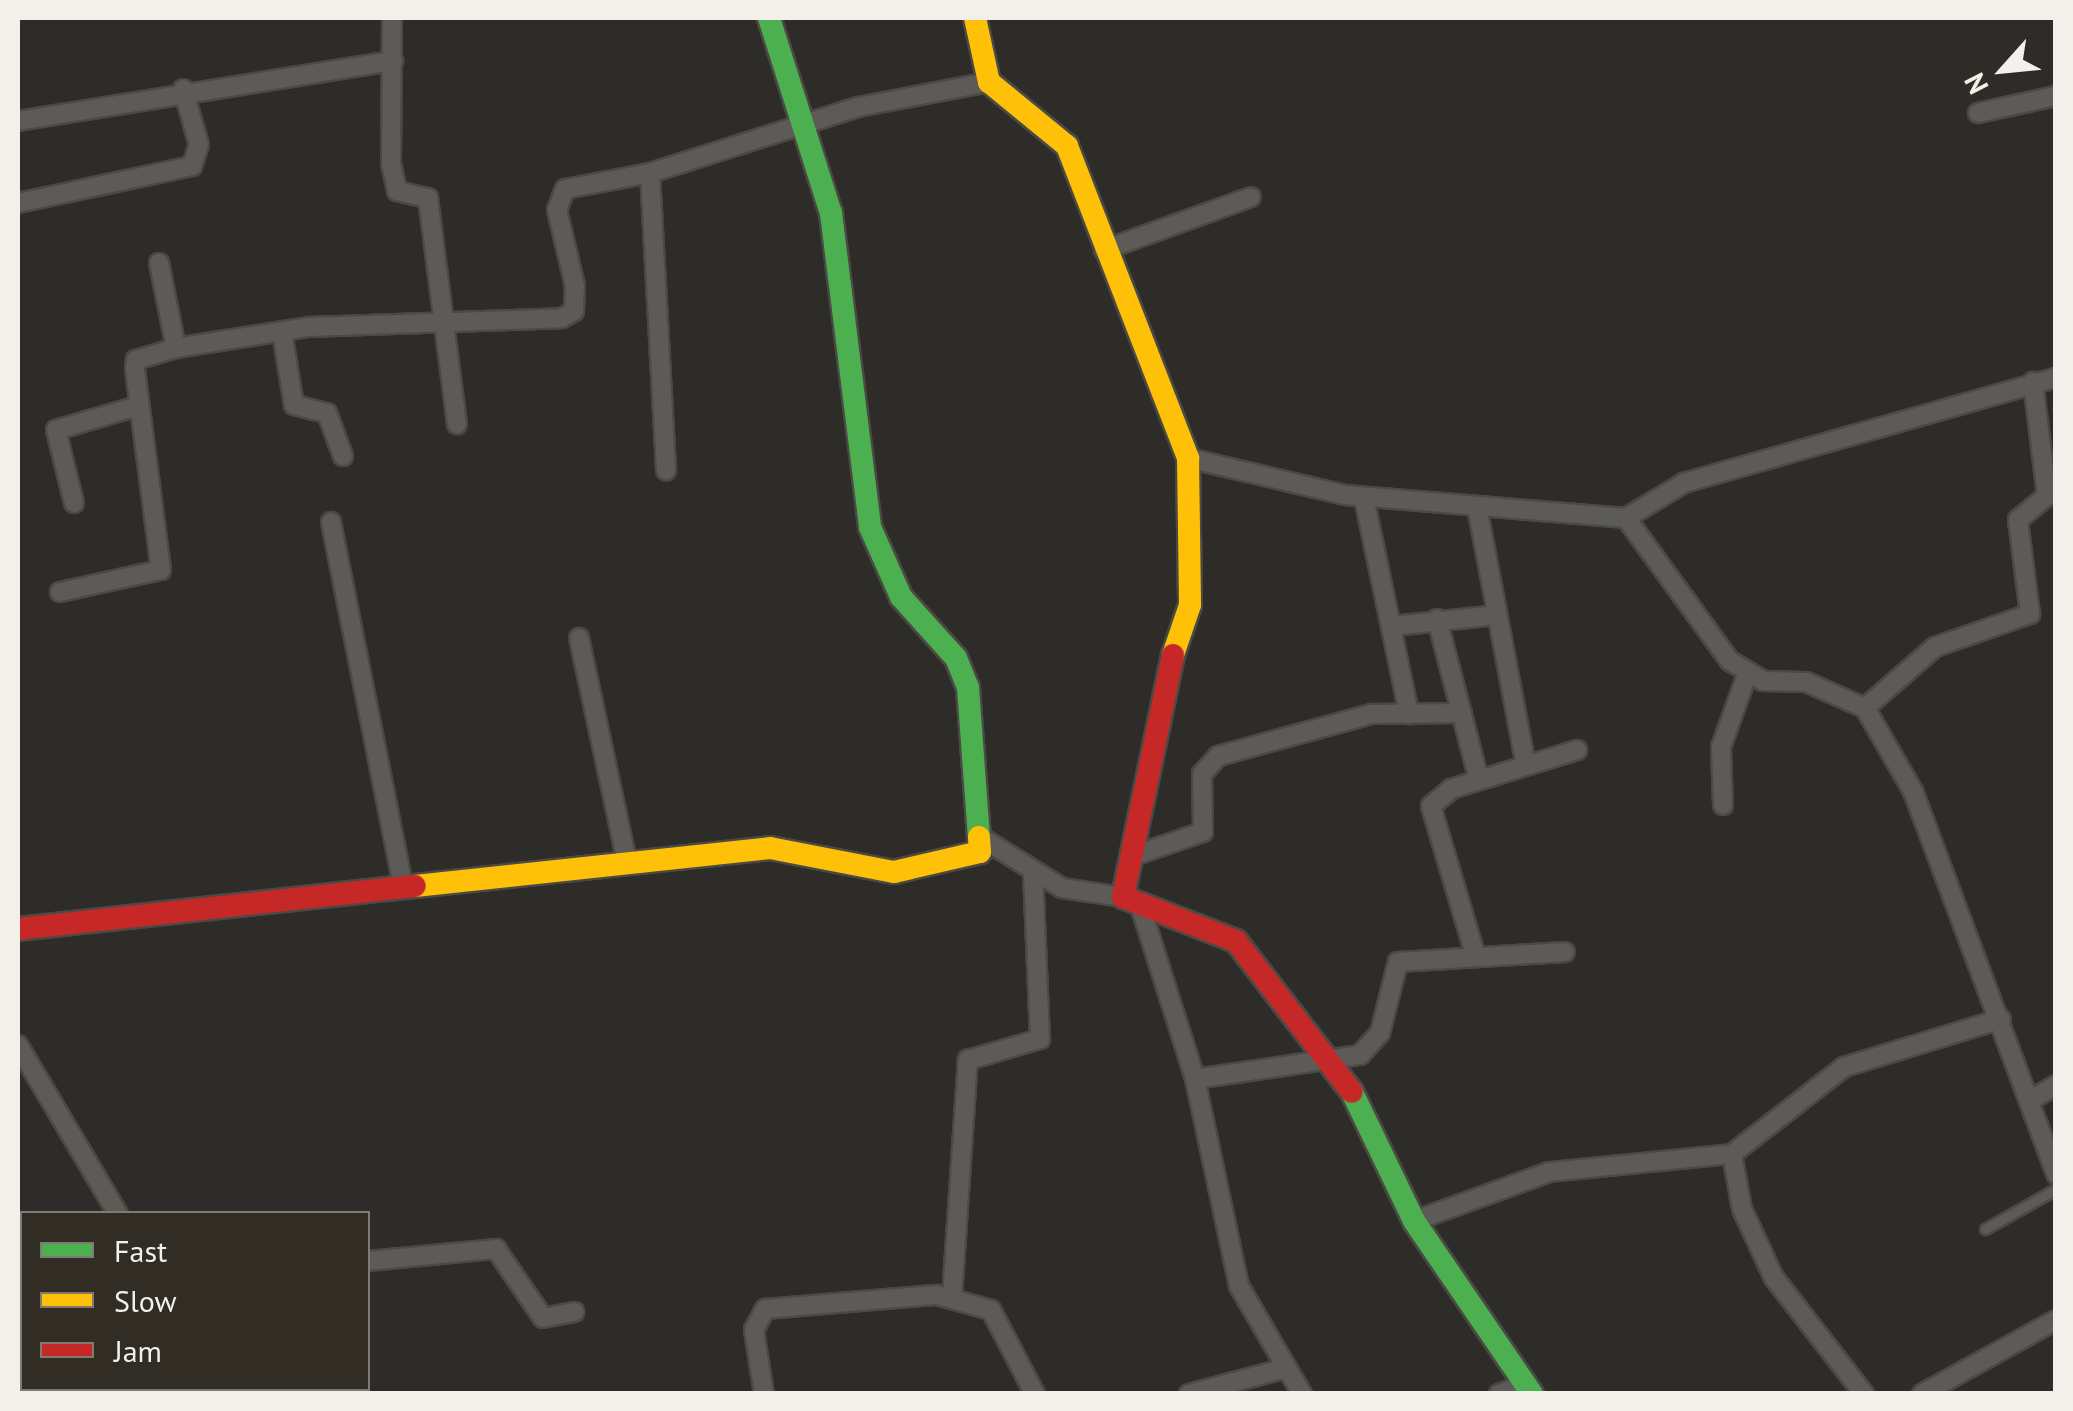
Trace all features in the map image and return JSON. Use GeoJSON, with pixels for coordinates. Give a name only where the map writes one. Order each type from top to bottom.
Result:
{"type":"FeatureCollection","features":[{"type":"Feature","properties":{"kind":"street"},"geometry":{"type":"LineString","coordinates":[[392,18],[391,164],[397,191],[428,198],[458,424]]}},
{"type":"Feature","properties":{"kind":"street"},"geometry":{"type":"LineString","coordinates":[[18,928],[770,848],[894,872],[971,859],[982,838],[963,672],[901,597],[870,528],[831,212],[798,128],[768,18]]}},
{"type":"Feature","properties":{"kind":"street"},"geometry":{"type":"LineString","coordinates":[[975,18],[989,82],[1067,146],[1104,250],[1188,458],[1190,606],[1155,708],[1130,857],[1131,900],[1195,1079],[1239,1286],[1302,1394]]}},
{"type":"Feature","properties":{"kind":"street"},"geometry":{"type":"LineString","coordinates":[[18,121],[183,90],[393,61]]}},
{"type":"Feature","properties":{"kind":"street"},"geometry":{"type":"LineString","coordinates":[[60,592],[161,570],[138,406],[136,360],[176,348],[282,332],[446,326],[574,311],[557,210],[565,188],[650,173],[798,128],[989,82]]}},
{"type":"Feature","properties":{"kind":"street"},"geometry":{"type":"LineString","coordinates":[[18,203],[192,166],[199,145],[183,90]]}},
{"type":"Feature","properties":{"kind":"street"},"geometry":{"type":"LineString","coordinates":[[1978,113],[2056,96]]}},
{"type":"Feature","properties":{"kind":"street"},"geometry":{"type":"LineString","coordinates":[[650,173],[666,470]]}},
{"type":"Feature","properties":{"kind":"street"},"geometry":{"type":"LineString","coordinates":[[1104,250],[1251,197]]}},
{"type":"Feature","properties":{"kind":"street"},"geometry":{"type":"LineString","coordinates":[[159,263],[176,348]]}},
{"type":"Feature","properties":{"kind":"street"},"geometry":{"type":"LineString","coordinates":[[282,332],[294,406],[327,413],[344,456]]}},
{"type":"Feature","properties":{"kind":"street"},"geometry":{"type":"LineString","coordinates":[[1188,458],[1364,498],[1478,512],[1626,518],[1684,484],[2056,378]]}},
{"type":"Feature","properties":{"kind":"street"},"geometry":{"type":"LineString","coordinates":[[1866,708],[1935,647],[2030,614],[2018,520],[2047,496],[2032,382]]}},
{"type":"Feature","properties":{"kind":"street"},"geometry":{"type":"LineString","coordinates":[[74,503],[56,430],[138,406]]}},
{"type":"Feature","properties":{"kind":"street"},"geometry":{"type":"LineString","coordinates":[[1364,498],[1409,714]]}},
{"type":"Feature","properties":{"kind":"street"},"geometry":{"type":"LineString","coordinates":[[1478,512],[1526,766]]}},
{"type":"Feature","properties":{"kind":"street"},"geometry":{"type":"LineString","coordinates":[[1626,518],[1704,634],[1748,672],[1848,695],[1866,708],[1913,791],[2032,1099],[2056,1174]]}},
{"type":"Feature","properties":{"kind":"street"},"geometry":{"type":"LineString","coordinates":[[331,522],[404,888]]}},
{"type":"Feature","properties":{"kind":"street"},"geometry":{"type":"LineString","coordinates":[[1393,626],[1497,614]]}},
{"type":"Feature","properties":{"kind":"street"},"geometry":{"type":"LineString","coordinates":[[1437,619],[1479,780]]}},
{"type":"Feature","properties":{"kind":"street"},"geometry":{"type":"LineString","coordinates":[[579,638],[627,862]]}},
{"type":"Feature","properties":{"kind":"street"},"geometry":{"type":"LineString","coordinates":[[1723,805],[1721,747],[1748,672]]}},
{"type":"Feature","properties":{"kind":"street"},"geometry":{"type":"LineString","coordinates":[[1130,857],[1203,832],[1202,774],[1218,756],[1372,714],[1462,713]]}},
{"type":"Feature","properties":{"kind":"street"},"geometry":{"type":"LineString","coordinates":[[1476,954],[1431,806],[1479,780],[1577,750]]}},
{"type":"Feature","properties":{"kind":"street"},"geometry":{"type":"LineString","coordinates":[[982,838],[1034,875],[1085,896],[1131,900],[1236,941],[1339,1064],[1414,1222],[1529,1389],[1499,1394]]}},
{"type":"Feature","properties":{"kind":"street"},"geometry":{"type":"LineString","coordinates":[[952,1298],[968,1060],[1040,1039],[1034,875]]}},
{"type":"Feature","properties":{"kind":"street"},"geometry":{"type":"LineString","coordinates":[[1195,1079],[1339,1064],[1380,1033],[1390,969],[1476,954],[1565,952]]}},
{"type":"Feature","properties":{"kind":"street"},"geometry":{"type":"LineString","coordinates":[[1414,1222],[1549,1172],[1732,1154],[1844,1067],[2001,1019]]}},
{"type":"Feature","properties":{"kind":"street"},"geometry":{"type":"LineString","coordinates":[[18,1045],[116,1211]]}},
{"type":"Feature","properties":{"kind":"street"},"geometry":{"type":"LineString","coordinates":[[2032,1099],[2056,1086]]}},
{"type":"Feature","properties":{"kind":"street"},"geometry":{"type":"LineString","coordinates":[[1732,1154],[1753,1239],[1864,1394]]}},
{"type":"Feature","properties":{"kind":"street"},"geometry":{"type":"LineString","coordinates":[[370,1261],[496,1249],[543,1318],[574,1312]]}},
{"type":"Feature","properties":{"kind":"street"},"geometry":{"type":"LineString","coordinates":[[764,1394],[754,1330],[765,1310],[952,1298],[1004,1322],[1036,1394]]}},
{"type":"Feature","properties":{"kind":"street"},"geometry":{"type":"LineString","coordinates":[[1922,1394],[2056,1320]]}},
{"type":"Feature","properties":{"kind":"street"},"geometry":{"type":"LineString","coordinates":[[1189,1394],[1287,1368]]}},
{"type":"Feature","properties":{"kind":"lane"},"geometry":{"type":"LineString","coordinates":[[1986,1229],[2056,1189]]}},
{"type":"Feature","properties":{"kind":"traffic: fast"},"geometry":{"type":"LineString","coordinates":[[769,18],[831,213],[870,527],[901,597],[956,658],[968,688],[979,837]]}},
{"type":"Feature","properties":{"kind":"traffic: fast"},"geometry":{"type":"LineString","coordinates":[[1352,1092],[1414,1221],[1532,1394]]}},
{"type":"Feature","properties":{"kind":"traffic: slow"},"geometry":{"type":"LineString","coordinates":[[975,18],[989,82],[1067,146],[1188,458],[1190,605],[1173,655]]}},
{"type":"Feature","properties":{"kind":"traffic: slow"},"geometry":{"type":"LineString","coordinates":[[415,886],[770,848],[894,872],[980,852],[979,837]]}},
{"type":"Feature","properties":{"kind":"traffic: jam"},"geometry":{"type":"LineString","coordinates":[[1173,655],[1123,897],[1236,941],[1352,1092]]}},
{"type":"Feature","properties":{"kind":"traffic: jam"},"geometry":{"type":"LineString","coordinates":[[18,929],[415,886]]}}]}
